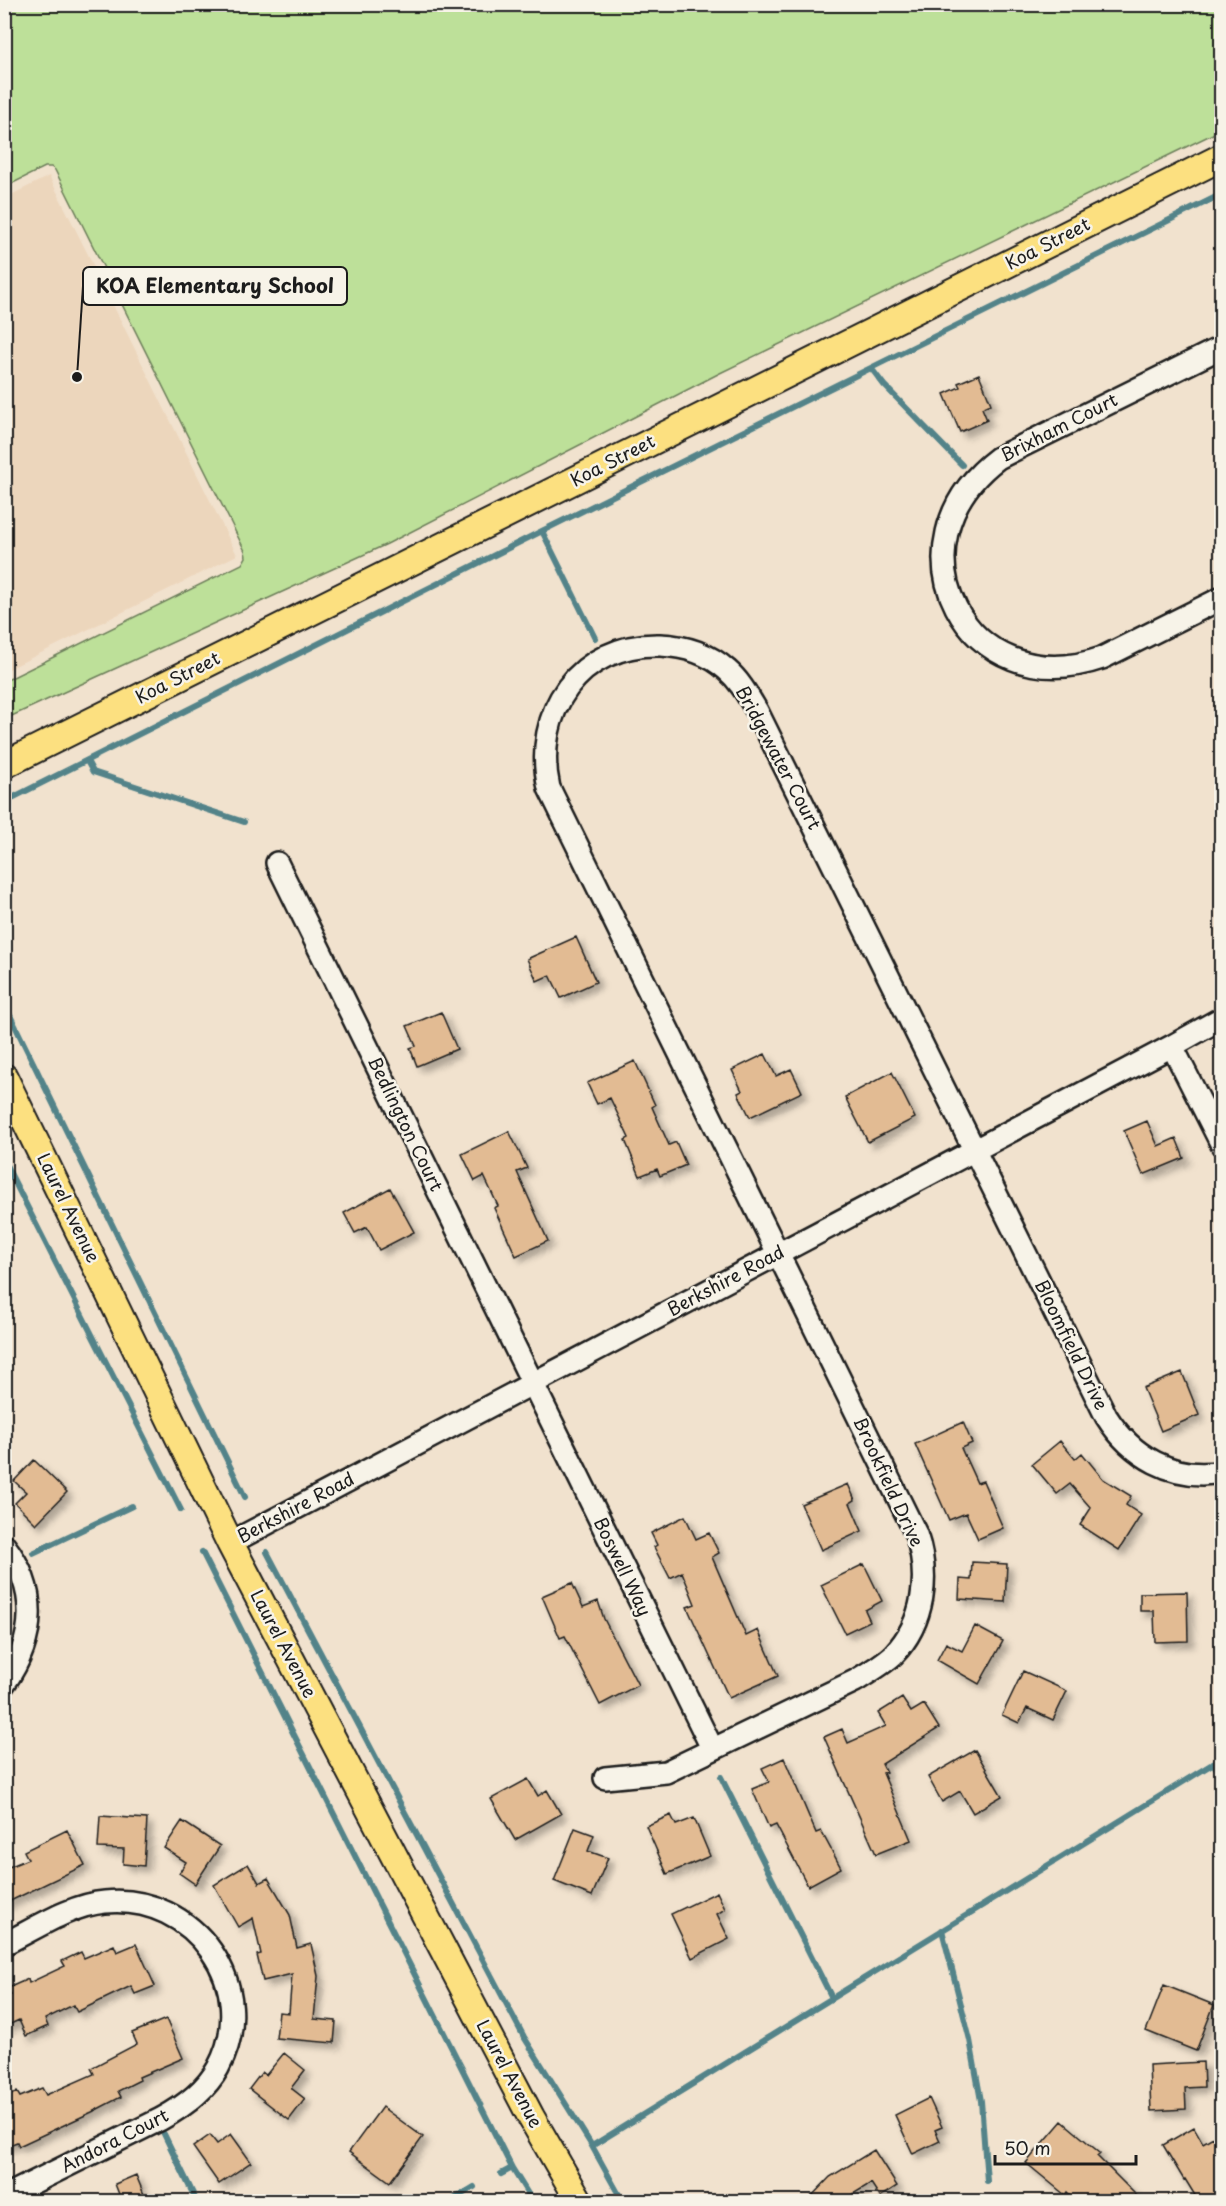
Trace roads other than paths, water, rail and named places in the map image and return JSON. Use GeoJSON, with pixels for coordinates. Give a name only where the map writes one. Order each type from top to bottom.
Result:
{"type":"FeatureCollection","features":[{"type":"Feature","properties":{"kind":"main road","name":"Koa Street"},"geometry":{"type":"LineString","coordinates":[[4,765],[1221,157]]}},
{"type":"Feature","properties":{"kind":"main road","name":"Laurel Avenue"},"geometry":{"type":"LineString","coordinates":[[4,1077],[230,1543],[526,2107],[580,2202]]}},
{"type":"Feature","properties":{"kind":"street","name":"Brixham Court"},"geometry":{"type":"LineString","coordinates":[[1221,347],[998,458],[968,484],[955,507],[944,545],[944,567],[957,610],[970,629],[998,652],[1030,665],[1065,667],[1102,658],[1221,598]]}},
{"type":"Feature","properties":{"kind":"street","name":"Bridgewater Court"},"geometry":{"type":"LineString","coordinates":[[777,1254],[549,788],[544,752],[547,730],[554,709],[564,692],[580,673],[598,660],[621,650],[646,645],[670,645],[694,650],[712,659],[727,670],[741,685],[757,711],[974,1150]]}},
{"type":"Feature","properties":{"kind":"street","name":"Bedlington Court"},"geometry":{"type":"LineString","coordinates":[[277,863],[533,1385]]}},
{"type":"Feature","properties":{"kind":"street","name":"Berkshire Road"},"geometry":{"type":"LineString","coordinates":[[230,1543],[533,1385],[1221,1018]]}},
{"type":"Feature","properties":{"kind":"street"},"geometry":{"type":"LineString","coordinates":[[1172,1046],[1221,1145]]}},
{"type":"Feature","properties":{"kind":"street","name":"Bloomfield Drive"},"geometry":{"type":"LineString","coordinates":[[974,1150],[1113,1427],[1140,1454],[1169,1469],[1197,1474],[1221,1472]]}},
{"type":"Feature","properties":{"kind":"street","name":"Brookfield Drive"},"geometry":{"type":"LineString","coordinates":[[605,1778],[666,1772],[855,1681],[893,1654],[904,1641],[917,1615],[924,1587],[922,1550],[916,1534],[777,1254]]}},
{"type":"Feature","properties":{"kind":"street","name":"Boswell Way"},"geometry":{"type":"LineString","coordinates":[[533,1385],[712,1748]]}},
{"type":"Feature","properties":{"kind":"street"},"geometry":{"type":"LineString","coordinates":[[4,1545],[19,1566],[26,1588],[29,1626],[25,1648],[4,1684]]}},
{"type":"Feature","properties":{"kind":"street","name":"Andora Court"},"geometry":{"type":"LineString","coordinates":[[4,1944],[70,1912],[103,1902],[138,1904],[158,1908],[187,1924],[208,1946],[224,1974],[232,2015],[231,2031],[218,2068],[185,2103],[161,2119],[4,2197]]}},
{"type":"Feature","properties":{"kind":"waterway"},"geometry":{"type":"LineString","coordinates":[[4,802],[542,531],[1222,194]]}},
{"type":"Feature","properties":{"kind":"waterway"},"geometry":{"type":"LineString","coordinates":[[871,368],[884,385],[962,465]]}},
{"type":"Feature","properties":{"kind":"waterway"},"geometry":{"type":"LineString","coordinates":[[542,531],[595,638]]}},
{"type":"Feature","properties":{"kind":"waterway"},"geometry":{"type":"LineString","coordinates":[[87,761],[93,772],[244,822]]}},
{"type":"Feature","properties":{"kind":"waterway"},"geometry":{"type":"LineString","coordinates":[[4,1003],[245,1497]]}},
{"type":"Feature","properties":{"kind":"waterway"},"geometry":{"type":"LineString","coordinates":[[4,1161],[181,1510]]}},
{"type":"Feature","properties":{"kind":"waterway"},"geometry":{"type":"LineString","coordinates":[[33,1553],[132,1506]]}},
{"type":"Feature","properties":{"kind":"waterway"},"geometry":{"type":"LineString","coordinates":[[202,1552],[512,2168],[533,2202]]}},
{"type":"Feature","properties":{"kind":"waterway"},"geometry":{"type":"LineString","coordinates":[[267,1552],[524,2037],[592,2146],[623,2202]]}},
{"type":"Feature","properties":{"kind":"waterway"},"geometry":{"type":"LineString","coordinates":[[592,2146],[1222,1758]]}},
{"type":"Feature","properties":{"kind":"waterway"},"geometry":{"type":"LineString","coordinates":[[1213,1763],[1222,1776]]}},
{"type":"Feature","properties":{"kind":"waterway"},"geometry":{"type":"LineString","coordinates":[[721,1777],[832,1998]]}},
{"type":"Feature","properties":{"kind":"waterway"},"geometry":{"type":"LineString","coordinates":[[942,1930],[970,2040],[981,2101],[987,2181]]}},
{"type":"Feature","properties":{"kind":"waterway"},"geometry":{"type":"LineString","coordinates":[[164,2134],[197,2202]]}},
{"type":"Feature","properties":{"kind":"waterway"},"geometry":{"type":"LineString","coordinates":[[501,2174],[512,2168]]}},
{"type":"Feature","properties":{"kind":"waterway"},"geometry":{"type":"LineString","coordinates":[[449,2202],[474,2187]]}},
{"type":"Feature","properties":{"kind":"place","name":"KOA Elementary School"},"geometry":{"type":"Point","coordinates":[77,377]}}]}
